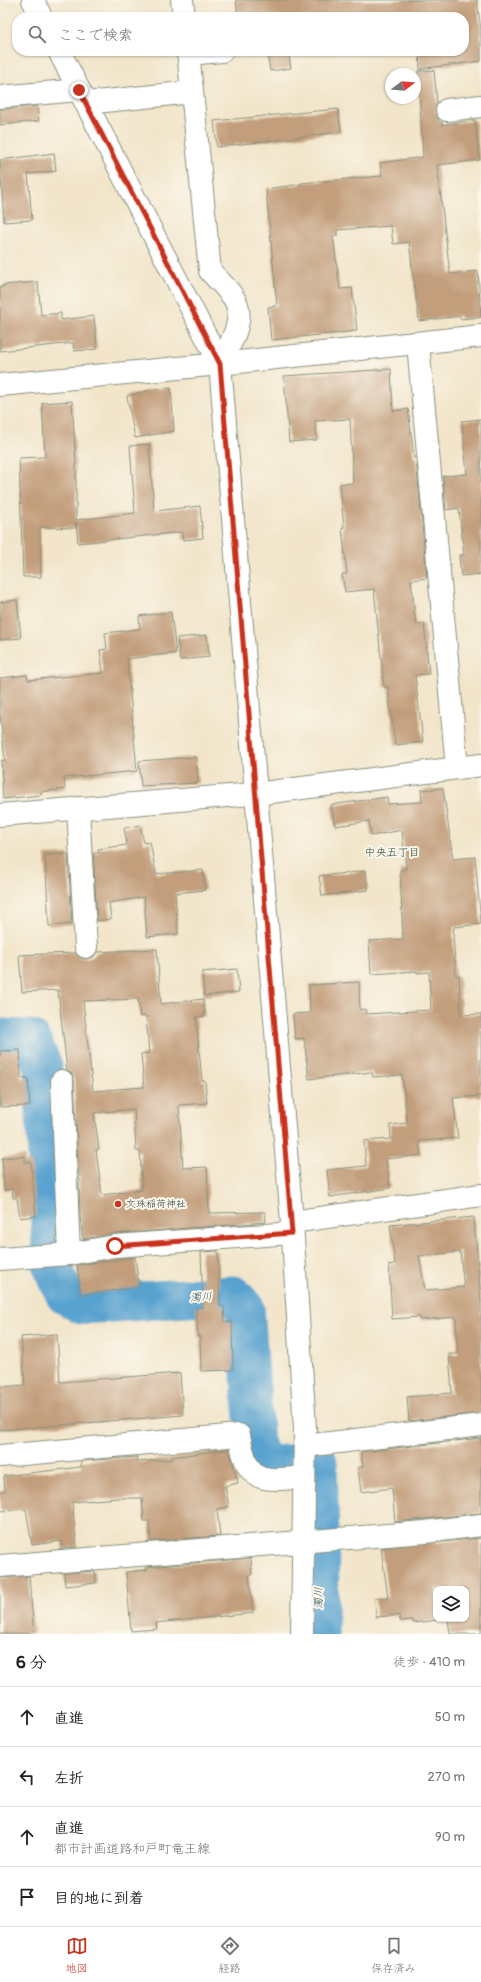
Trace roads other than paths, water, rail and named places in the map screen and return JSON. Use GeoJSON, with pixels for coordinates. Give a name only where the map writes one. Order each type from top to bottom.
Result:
{"type":"FeatureCollection","features":[{"type":"Feature","properties":{"kind":"street"},"geometry":{"type":"LineString","coordinates":[[33,0],[39,12]]}},
{"type":"Feature","properties":{"kind":"street"},"geometry":{"type":"LineString","coordinates":[[182,0],[183,12]]}},
{"type":"Feature","properties":{"kind":"street"},"geometry":{"type":"LineString","coordinates":[[62,56],[220,364],[292,1227],[305,1447],[302,1542],[302,1634]]}},
{"type":"Feature","properties":{"kind":"street"},"geometry":{"type":"LineString","coordinates":[[188,56],[210,271],[233,297],[238,306],[238,320],[235,333],[220,364]]}},
{"type":"Feature","properties":{"kind":"street"},"geometry":{"type":"LineString","coordinates":[[0,97],[192,92]]}},
{"type":"Feature","properties":{"kind":"street"},"geometry":{"type":"LineString","coordinates":[[447,110],[481,106]]}},
{"type":"Feature","properties":{"kind":"street"},"geometry":{"type":"LineString","coordinates":[[0,385],[418,344],[481,336]]}},
{"type":"Feature","properties":{"kind":"street"},"geometry":{"type":"LineString","coordinates":[[418,344],[457,768]]}},
{"type":"Feature","properties":{"kind":"street"},"geometry":{"type":"LineString","coordinates":[[0,815],[256,794],[481,765]]}},
{"type":"Feature","properties":{"kind":"street"},"geometry":{"type":"LineString","coordinates":[[78,808],[86,947]]}},
{"type":"Feature","properties":{"kind":"street"},"geometry":{"type":"LineString","coordinates":[[62,1081],[68,1254]]}},
{"type":"Feature","properties":{"kind":"street"},"geometry":{"type":"LineString","coordinates":[[0,1259],[68,1254],[115,1246],[292,1227],[481,1195]]}},
{"type":"Feature","properties":{"kind":"street"},"geometry":{"type":"LineString","coordinates":[[305,1447],[481,1425]]}},
{"type":"Feature","properties":{"kind":"street"},"geometry":{"type":"LineString","coordinates":[[0,1456],[239,1435],[243,1458],[250,1470],[259,1477],[270,1480],[304,1476]]}},
{"type":"Feature","properties":{"kind":"street"},"geometry":{"type":"LineString","coordinates":[[0,1566],[425,1532],[481,1525]]}},
{"type":"Feature","properties":{"kind":"waterway","name":"濁川"},"geometry":{"type":"LineString","coordinates":[[0,1038],[31,1039],[43,1066],[52,1266],[65,1295],[82,1305],[233,1295],[245,1308],[255,1445],[262,1461],[272,1465],[318,1462],[320,1540],[319,1634]]}},
{"type":"Feature","properties":{"kind":"place","name":"文珠稲荷神社"},"geometry":{"type":"Point","coordinates":[118,1204]}},
{"type":"Feature","properties":{"kind":"district","name":"中央五丁目"},"geometry":{"type":"Point","coordinates":[392,852]}}]}
